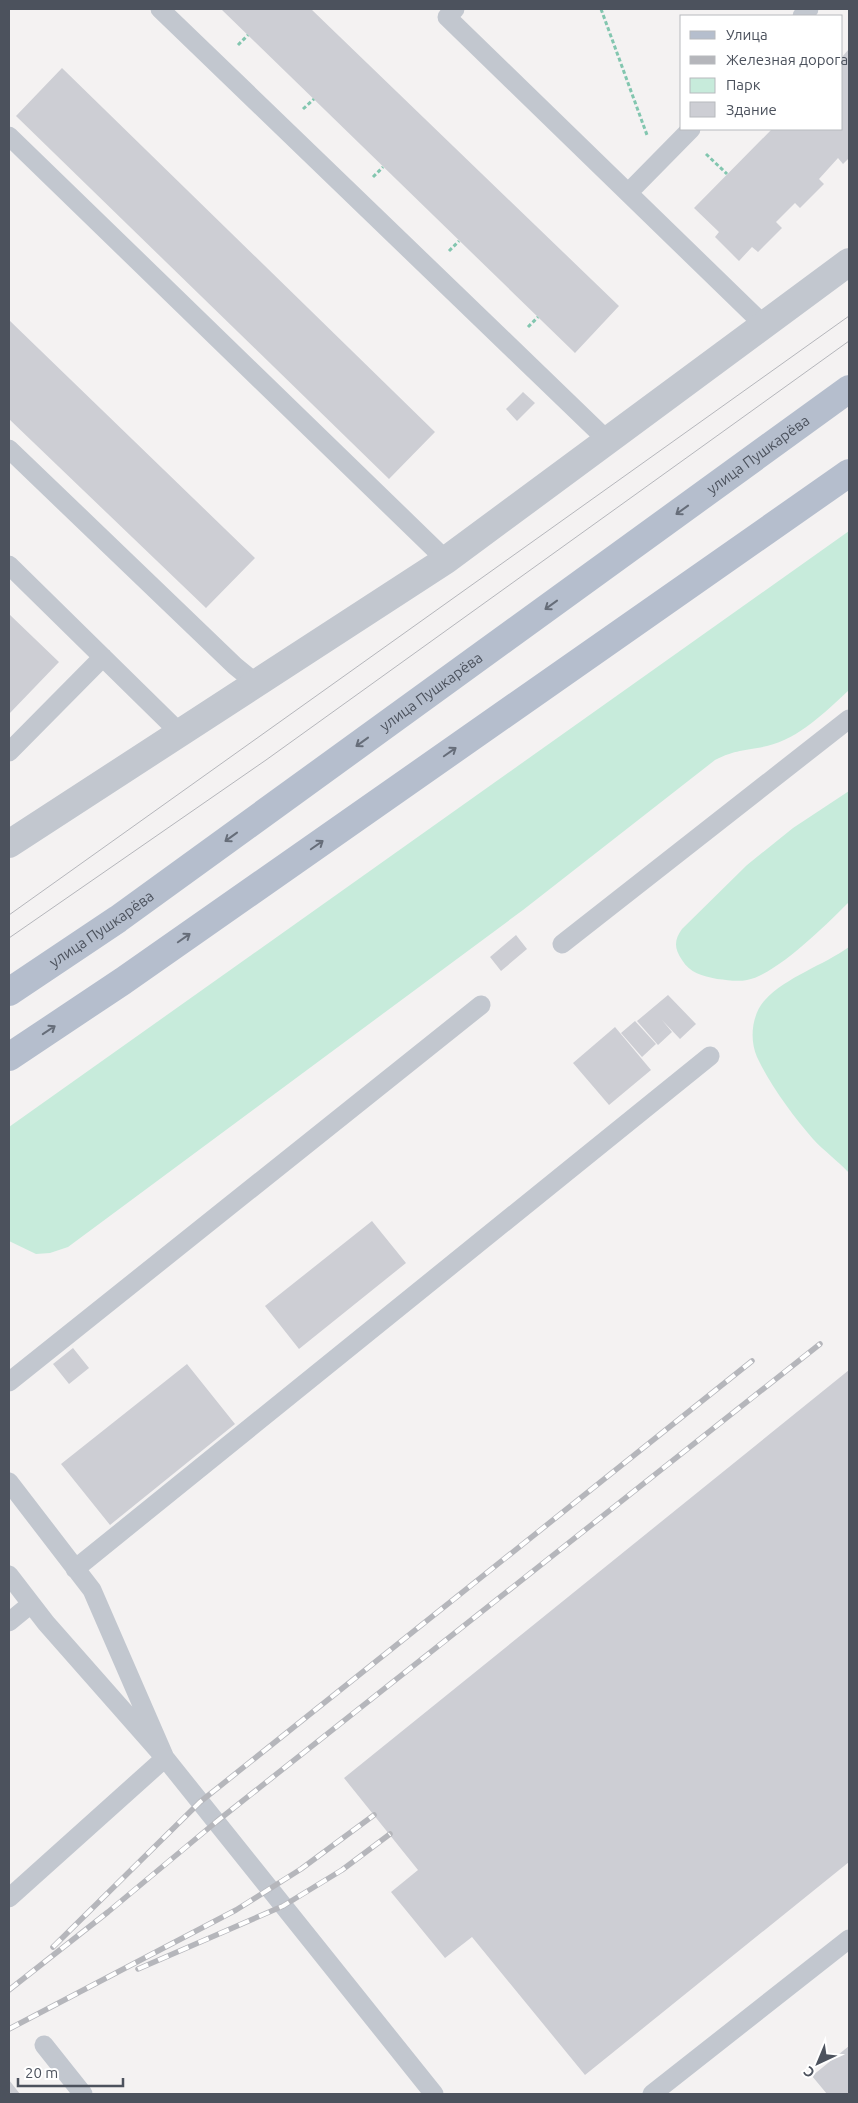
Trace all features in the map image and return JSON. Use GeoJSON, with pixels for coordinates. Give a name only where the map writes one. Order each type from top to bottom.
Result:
{"type":"FeatureCollection","features":[{"type":"Feature","properties":{"kind":"main road","name":"улица Пушкарёва"},"geometry":{"type":"LineString","coordinates":[[9,992],[118,919],[849,389]]}},
{"type":"Feature","properties":{"kind":"main road"},"geometry":{"type":"LineString","coordinates":[[9,1057],[131,975],[849,473]]}},
{"type":"Feature","properties":{"kind":"street"},"geometry":{"type":"LineString","coordinates":[[9,844],[446,560],[849,262]]}},
{"type":"Feature","properties":{"kind":"lane"},"geometry":{"type":"LineString","coordinates":[[160,9],[608,441]]}},
{"type":"Feature","properties":{"kind":"lane"},"geometry":{"type":"LineString","coordinates":[[455,9],[447,17],[764,325]]}},
{"type":"Feature","properties":{"kind":"lane"},"geometry":{"type":"LineString","coordinates":[[628,193],[691,130]]}},
{"type":"Feature","properties":{"kind":"lane"},"geometry":{"type":"LineString","coordinates":[[9,136],[446,560]]}},
{"type":"Feature","properties":{"kind":"lane"},"geometry":{"type":"LineString","coordinates":[[9,449],[235,666],[257,684]]}},
{"type":"Feature","properties":{"kind":"lane"},"geometry":{"type":"LineString","coordinates":[[9,565],[180,733]]}},
{"type":"Feature","properties":{"kind":"lane"},"geometry":{"type":"LineString","coordinates":[[9,752],[103,657]]}},
{"type":"Feature","properties":{"kind":"lane"},"geometry":{"type":"LineString","coordinates":[[562,944],[849,719]]}},
{"type":"Feature","properties":{"kind":"lane"},"geometry":{"type":"LineString","coordinates":[[9,1382],[481,1005]]}},
{"type":"Feature","properties":{"kind":"lane"},"geometry":{"type":"LineString","coordinates":[[75,1568],[710,1056]]}},
{"type":"Feature","properties":{"kind":"lane"},"geometry":{"type":"LineString","coordinates":[[9,1482],[92,1590],[165,1758]]}},
{"type":"Feature","properties":{"kind":"lane"},"geometry":{"type":"LineString","coordinates":[[9,1575],[31,1604],[165,1758],[434,2094]]}},
{"type":"Feature","properties":{"kind":"lane"},"geometry":{"type":"LineString","coordinates":[[9,1622],[31,1604]]}},
{"type":"Feature","properties":{"kind":"lane"},"geometry":{"type":"LineString","coordinates":[[9,1898],[165,1758]]}},
{"type":"Feature","properties":{"kind":"lane"},"geometry":{"type":"LineString","coordinates":[[652,2094],[849,1939]]}},
{"type":"Feature","properties":{"kind":"lane"},"geometry":{"type":"LineString","coordinates":[[44,2045],[82,2094]]}},
{"type":"Feature","properties":{"kind":"path"},"geometry":{"type":"LineString","coordinates":[[601,9],[657,164]]}},
{"type":"Feature","properties":{"kind":"path"},"geometry":{"type":"LineString","coordinates":[[720,168],[727,174]]}},
{"type":"Feature","properties":{"kind":"green space"},"geometry":{"type":"Polygon","coordinates":[[[849,531],[849,690],[821,715],[801,731],[779,742],[735,752],[715,760],[523,910],[68,1247],[50,1253],[36,1254],[9,1241],[9,1127],[849,531]]]}},
{"type":"Feature","properties":{"kind":"green space"},"geometry":{"type":"Polygon","coordinates":[[[849,791],[849,902],[801,947],[772,969],[759,976],[747,980],[732,981],[701,975],[689,968],[682,960],[676,948],[676,940],[682,929],[747,865],[793,828],[849,791]]]}},
{"type":"Feature","properties":{"kind":"green space"},"geometry":{"type":"Polygon","coordinates":[[[849,947],[849,1173],[813,1139],[782,1100],[757,1057],[753,1042],[753,1027],[757,1012],[765,1000],[774,992],[794,978],[849,947]]]}},
{"type":"Feature","properties":{"kind":"building"},"geometry":{"type":"Polygon","coordinates":[[[221,9],[311,9],[619,306],[575,353],[221,9]]]}},
{"type":"Feature","properties":{"kind":"building"},"geometry":{"type":"Polygon","coordinates":[[[849,49],[849,158],[843,164],[838,158],[819,179],[824,184],[800,208],[795,203],[776,222],[782,228],[758,252],[752,247],[739,261],[715,237],[719,232],[694,208],[771,130],[843,130],[843,56],[849,49]]]}},
{"type":"Feature","properties":{"kind":"building"},"geometry":{"type":"Polygon","coordinates":[[[62,68],[435,432],[389,479],[16,116],[62,68]]]}},
{"type":"Feature","properties":{"kind":"building"},"geometry":{"type":"Polygon","coordinates":[[[9,320],[255,558],[206,608],[9,419],[9,320]]]}},
{"type":"Feature","properties":{"kind":"building"},"geometry":{"type":"Polygon","coordinates":[[[523,392],[535,403],[517,421],[506,409],[523,392]]]}},
{"type":"Feature","properties":{"kind":"building"},"geometry":{"type":"Polygon","coordinates":[[[9,614],[59,662],[9,714],[9,614]]]}},
{"type":"Feature","properties":{"kind":"building"},"geometry":{"type":"Polygon","coordinates":[[[516,935],[527,949],[501,971],[490,957],[516,935]]]}},
{"type":"Feature","properties":{"kind":"building"},"geometry":{"type":"Polygon","coordinates":[[[668,995],[696,1024],[680,1039],[662,1020],[672,1032],[658,1045],[637,1021],[668,995]]]}},
{"type":"Feature","properties":{"kind":"building"},"geometry":{"type":"Polygon","coordinates":[[[635,1021],[656,1044],[642,1057],[621,1033],[635,1021]]]}},
{"type":"Feature","properties":{"kind":"building"},"geometry":{"type":"Polygon","coordinates":[[[615,1027],[651,1070],[609,1105],[573,1063],[615,1027]]]}},
{"type":"Feature","properties":{"kind":"building"},"geometry":{"type":"Polygon","coordinates":[[[372,1221],[406,1263],[299,1349],[265,1306],[372,1221]]]}},
{"type":"Feature","properties":{"kind":"building"},"geometry":{"type":"Polygon","coordinates":[[[73,1348],[89,1368],[69,1384],[53,1364],[73,1348]]]}},
{"type":"Feature","properties":{"kind":"building"},"geometry":{"type":"Polygon","coordinates":[[[187,1364],[235,1424],[110,1525],[61,1464],[187,1364]]]}},
{"type":"Feature","properties":{"kind":"building"},"geometry":{"type":"Polygon","coordinates":[[[849,1370],[849,1862],[585,2075],[472,1937],[445,1958],[391,1892],[418,1870],[344,1778],[849,1370]]]}},
{"type":"Feature","properties":{"kind":"building"},"geometry":{"type":"Polygon","coordinates":[[[849,2046],[849,2094],[827,2094],[812,2076],[849,2046]]]}},
{"type":"Feature","properties":{"kind":"building"},"geometry":{"type":"Polygon","coordinates":[[[9,2080],[20,2094],[9,2094],[9,2080]]]}},
{"type":"Feature","properties":{"kind":"tram line"},"geometry":{"type":"LineString","coordinates":[[9,915],[849,316]]}},
{"type":"Feature","properties":{"kind":"tram line"},"geometry":{"type":"LineString","coordinates":[[9,938],[266,760],[849,341]]}},
{"type":"Feature","properties":{"kind":"railway"},"geometry":{"type":"LineString","coordinates":[[9,1990],[108,1912],[216,1822],[820,1344]]}},
{"type":"Feature","properties":{"kind":"railway"},"geometry":{"type":"LineString","coordinates":[[53,1947],[200,1802],[752,1361]]}},
{"type":"Feature","properties":{"kind":"railway"},"geometry":{"type":"LineString","coordinates":[[9,2029],[236,1910],[301,1869],[374,1815]]}},
{"type":"Feature","properties":{"kind":"railway"},"geometry":{"type":"LineString","coordinates":[[138,1969],[283,1906],[342,1870],[390,1834]]}}]}
